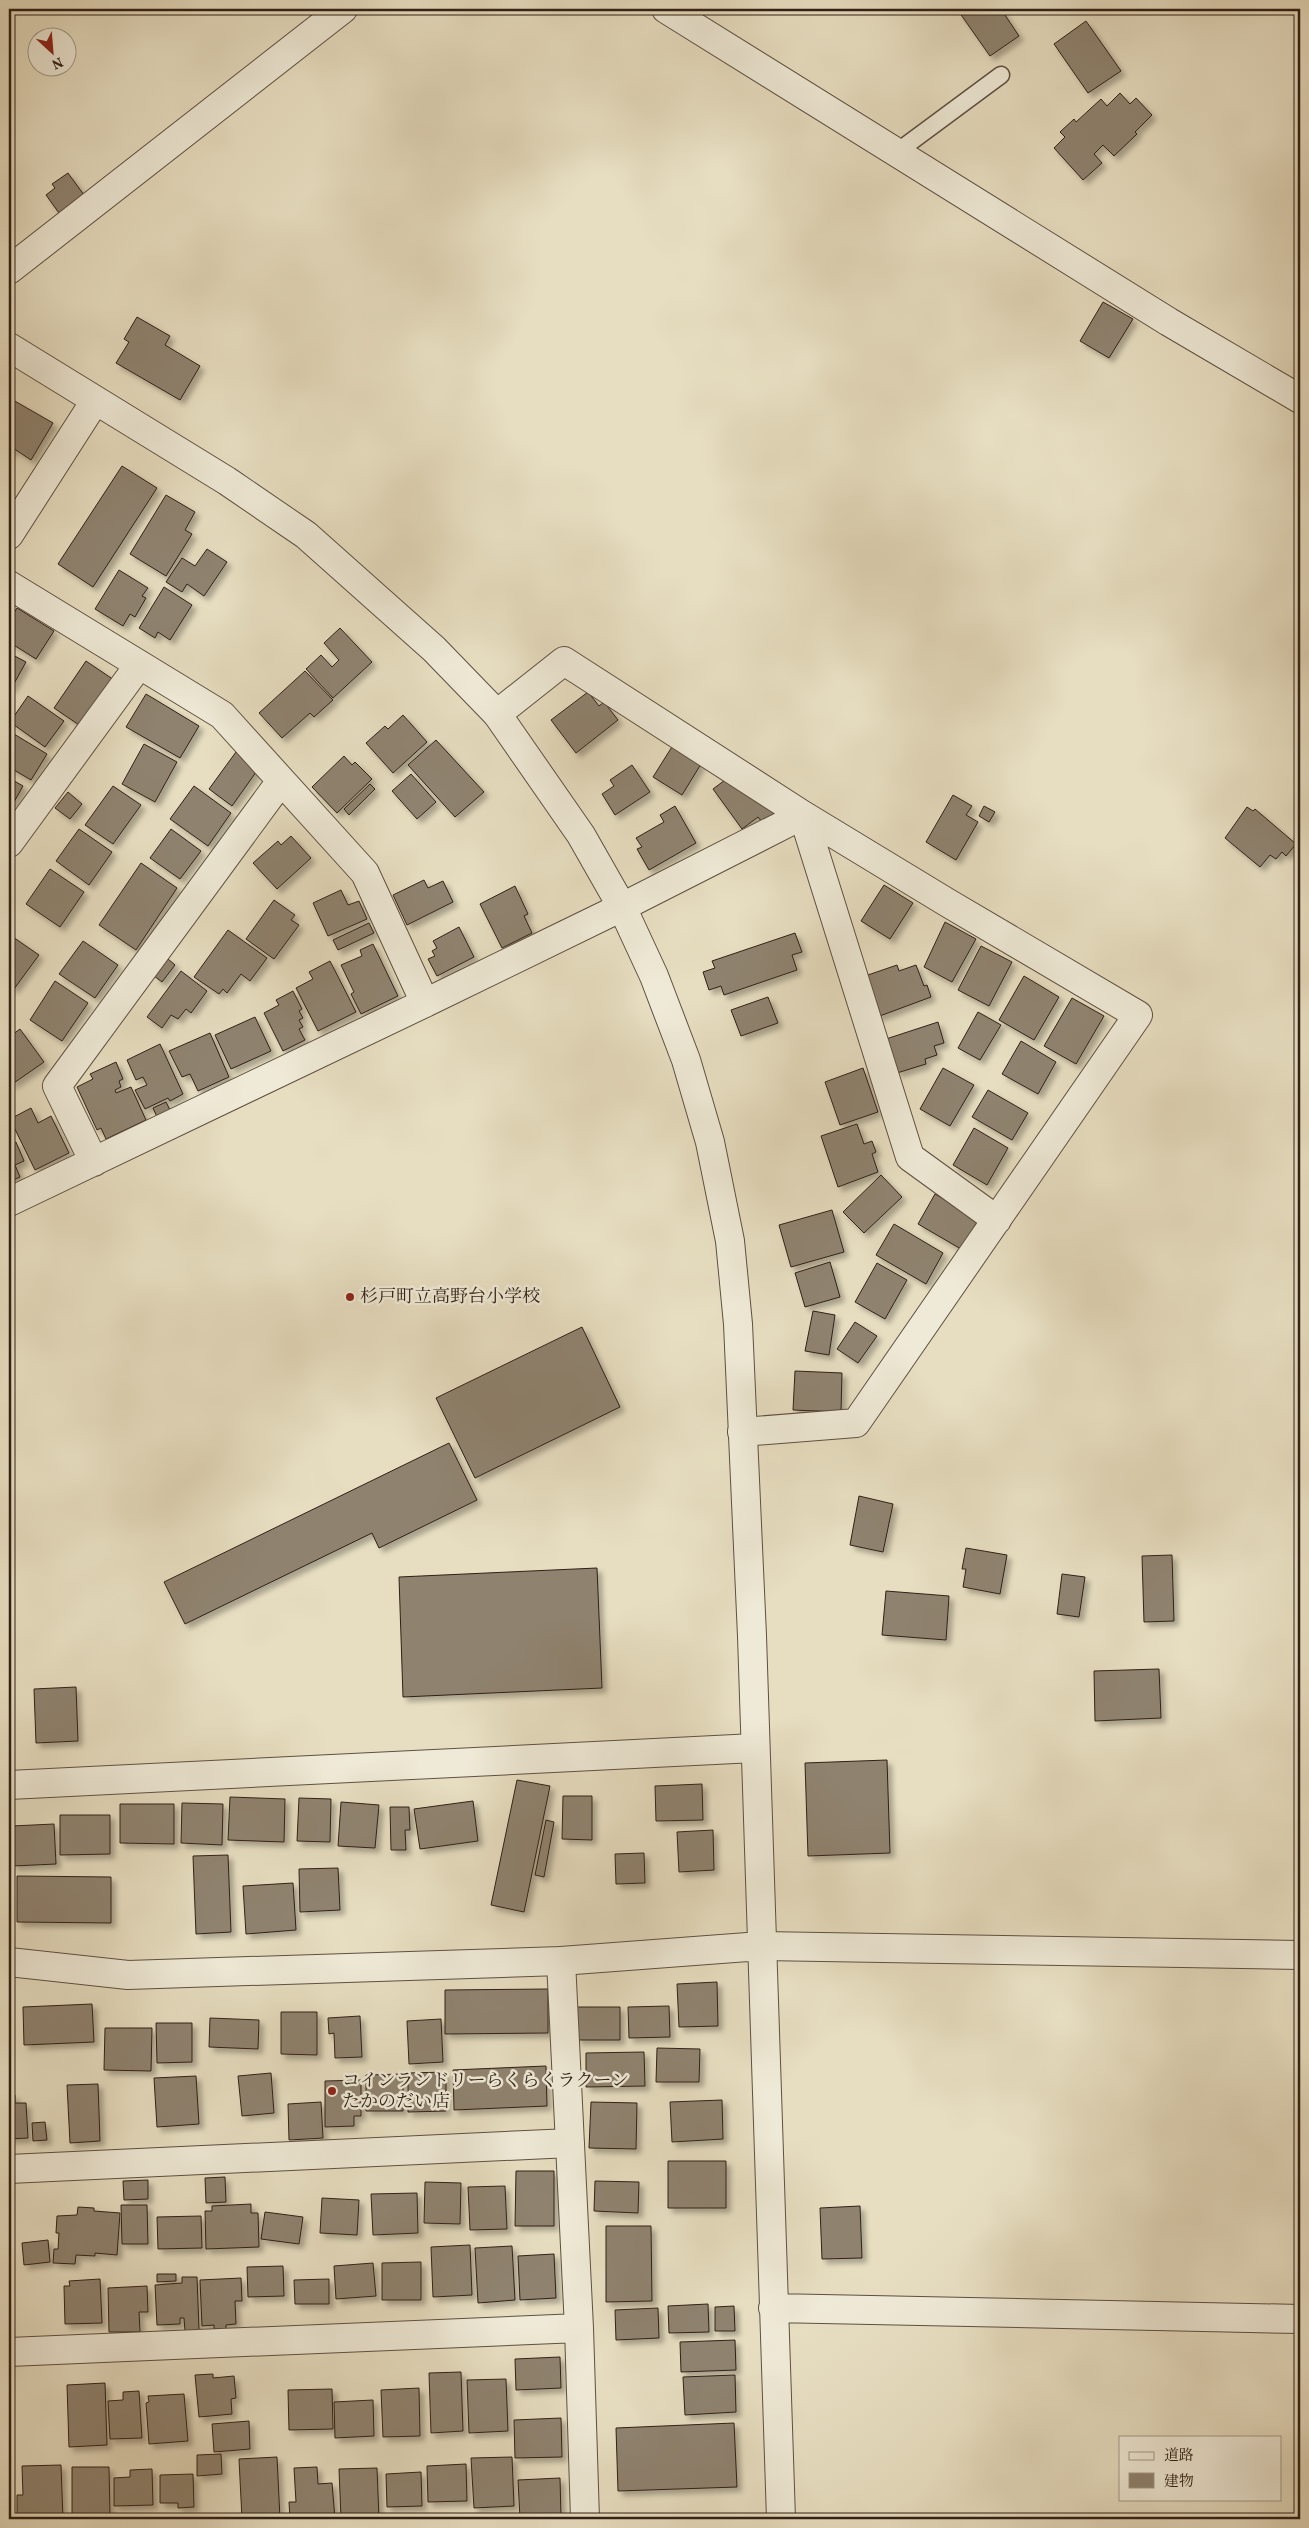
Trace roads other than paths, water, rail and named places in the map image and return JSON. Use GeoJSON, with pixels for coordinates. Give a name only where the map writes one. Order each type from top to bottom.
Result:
{"type":"FeatureCollection","features":[{"type":"Feature","properties":{"kind":"street"},"geometry":{"type":"LineString","coordinates":[[9,270],[343,9]]}},
{"type":"Feature","properties":{"kind":"street"},"geometry":{"type":"LineString","coordinates":[[666,9],[1168,322],[1300,399]]}},
{"type":"Feature","properties":{"kind":"street"},"geometry":{"type":"LineString","coordinates":[[9,348],[227,481],[306,535],[434,649],[497,714],[581,835],[622,908],[658,985],[686,1060],[710,1142],[730,1241],[738,1324],[755,1748],[772,2308],[781,2519]]}},
{"type":"Feature","properties":{"kind":"street"},"geometry":{"type":"LineString","coordinates":[[9,536],[95,401]]}},
{"type":"Feature","properties":{"kind":"street"},"geometry":{"type":"LineString","coordinates":[[9,585],[222,715],[365,872],[425,1003]]}},
{"type":"Feature","properties":{"kind":"street"},"geometry":{"type":"LineString","coordinates":[[497,714],[564,661],[803,815],[1138,1015],[856,1423],[742,1432]]}},
{"type":"Feature","properties":{"kind":"street"},"geometry":{"type":"LineString","coordinates":[[9,843],[139,664]]}},
{"type":"Feature","properties":{"kind":"street"},"geometry":{"type":"LineString","coordinates":[[94,1162],[57,1086],[281,781]]}},
{"type":"Feature","properties":{"kind":"street"},"geometry":{"type":"LineString","coordinates":[[9,1202],[622,908],[803,815]]}},
{"type":"Feature","properties":{"kind":"street"},"geometry":{"type":"LineString","coordinates":[[803,815],[910,1157],[998,1220]]}},
{"type":"Feature","properties":{"kind":"street"},"geometry":{"type":"LineString","coordinates":[[9,1785],[755,1748]]}},
{"type":"Feature","properties":{"kind":"street"},"geometry":{"type":"LineString","coordinates":[[9,1962],[128,1975],[561,1961],[761,1946],[1300,1955]]}},
{"type":"Feature","properties":{"kind":"street"},"geometry":{"type":"LineString","coordinates":[[561,1961],[579,2328],[585,2519]]}},
{"type":"Feature","properties":{"kind":"street"},"geometry":{"type":"LineString","coordinates":[[9,2168],[570,2143]]}},
{"type":"Feature","properties":{"kind":"street"},"geometry":{"type":"LineString","coordinates":[[772,2308],[1300,2319]]}},
{"type":"Feature","properties":{"kind":"street"},"geometry":{"type":"LineString","coordinates":[[9,2352],[579,2328]]}},
{"type":"Feature","properties":{"kind":"lane"},"geometry":{"type":"LineString","coordinates":[[896,152],[1001,75]]}},
{"type":"Feature","properties":{"kind":"place","name":"杉戸町立高野台小学校"},"geometry":{"type":"Point","coordinates":[350,1297]}},
{"type":"Feature","properties":{"kind":"place","name":"コインランドリーらくらくラクーン たかのだい店"},"geometry":{"type":"Point","coordinates":[332,2091]}}]}
